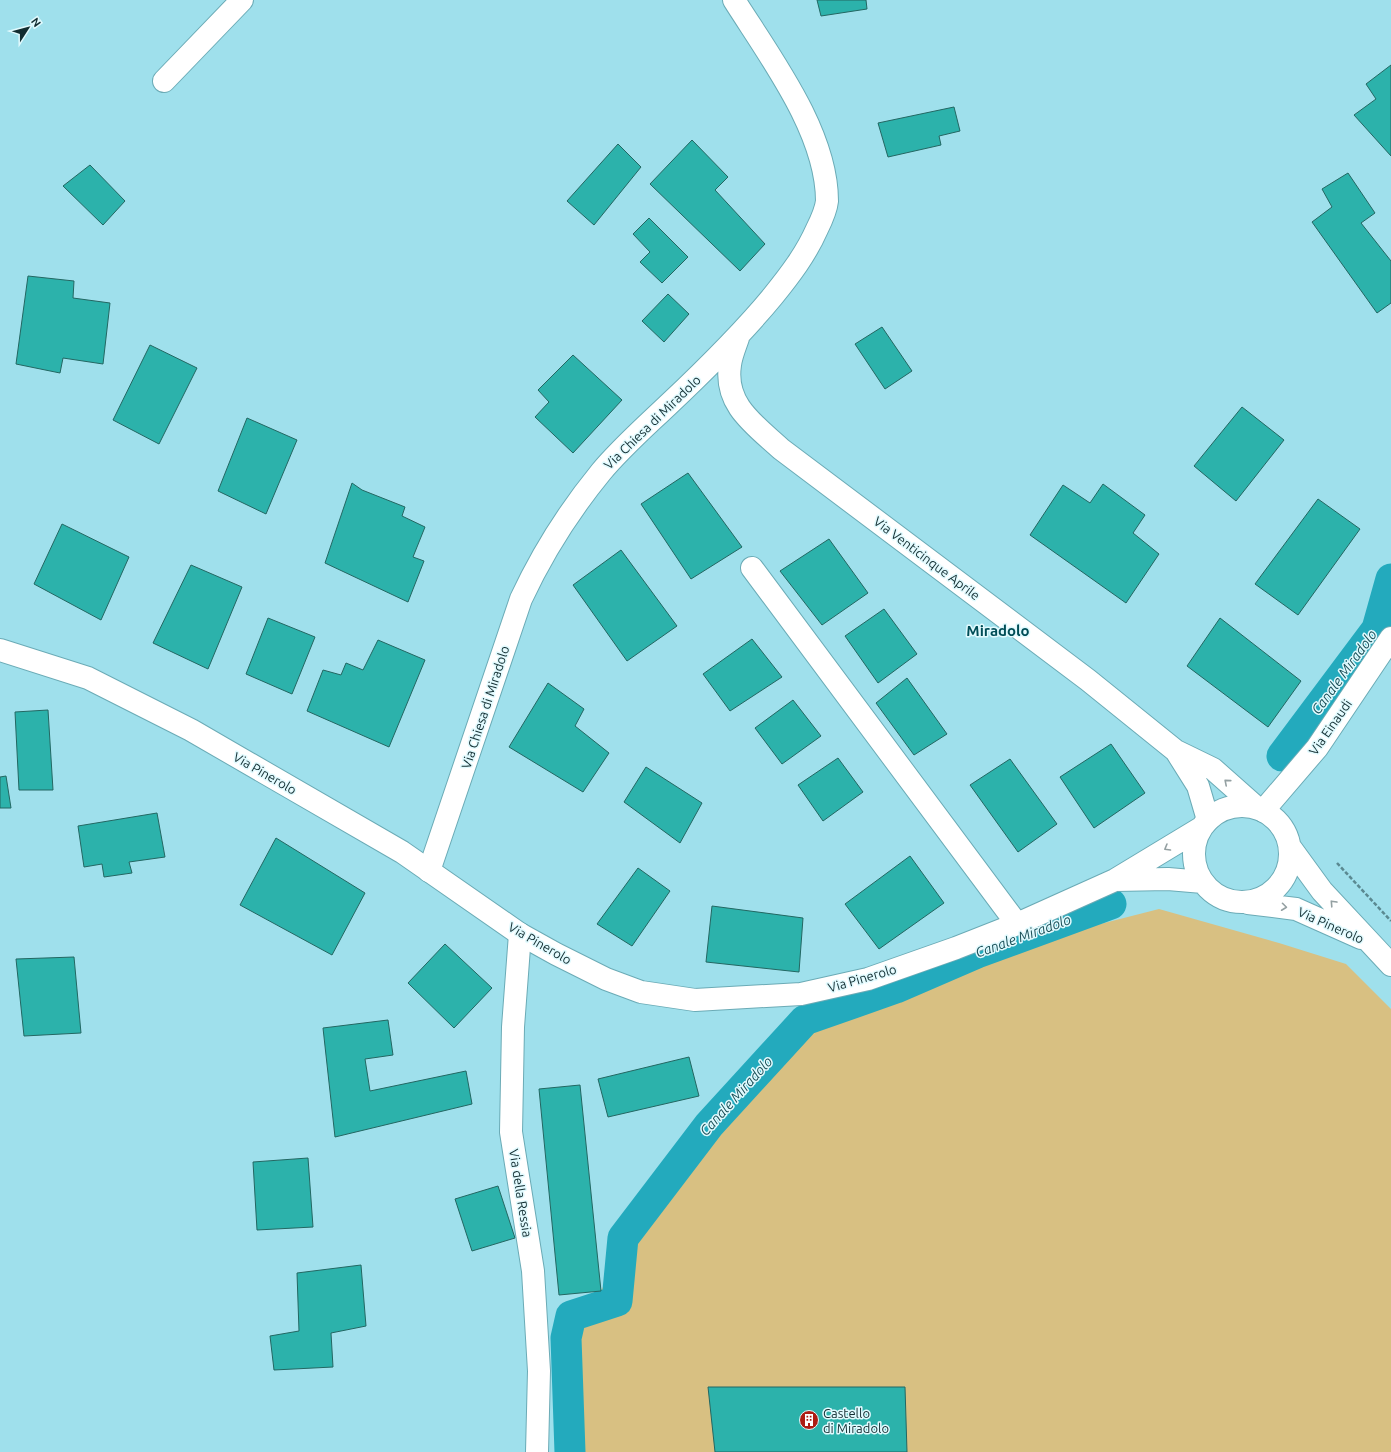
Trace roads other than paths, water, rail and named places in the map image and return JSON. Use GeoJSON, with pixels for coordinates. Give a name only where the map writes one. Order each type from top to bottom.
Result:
{"type":"FeatureCollection","features":[{"type":"Feature","properties":{"kind":"street"},"geometry":{"type":"LineString","coordinates":[[164,81],[242,0]]}},
{"type":"Feature","properties":{"kind":"street","name":"Via Chiesa di Miradolo"},"geometry":{"type":"LineString","coordinates":[[429,871],[521,599],[537,565],[575,506],[602,471],[635,436],[738,338],[801,260],[812,242],[827,203],[820,157],[813,136],[798,104],[734,0]]}},
{"type":"Feature","properties":{"kind":"street","name":"Via Venticinque Aprile"},"geometry":{"type":"LineString","coordinates":[[738,338],[730,365],[730,379],[732,394],[744,416],[781,448],[1088,680],[1176,751]]}},
{"type":"Feature","properties":{"kind":"street"},"geometry":{"type":"LineString","coordinates":[[752,568],[1017,924]]}},
{"type":"Feature","properties":{"kind":"street","name":"Via Einaudi"},"geometry":{"type":"LineString","coordinates":[[1260,809],[1317,748],[1391,638]]}},
{"type":"Feature","properties":{"kind":"street","name":"Via Pinerolo"},"geometry":{"type":"LineString","coordinates":[[3,652],[88,678],[191,730],[402,852],[520,934],[606,979],[634,990],[695,1000],[801,994],[868,979],[956,948],[1017,924],[1115,880],[1204,824]]}},
{"type":"Feature","properties":{"kind":"street"},"geometry":{"type":"LineString","coordinates":[[1176,751],[1213,769],[1280,824],[1290,846],[1290,862],[1286,872],[1274,890],[1261,898],[1245,902],[1229,901],[1214,894],[1203,882],[1196,870],[1193,856],[1195,841],[1204,824],[1218,811],[1230,807],[1243,806],[1260,809]]}},
{"type":"Feature","properties":{"kind":"street"},"geometry":{"type":"LineString","coordinates":[[1176,751],[1198,786],[1204,824]]}},
{"type":"Feature","properties":{"kind":"street","name":"Via Pinerolo"},"geometry":{"type":"LineString","coordinates":[[1290,846],[1322,891],[1391,965]]}},
{"type":"Feature","properties":{"kind":"street","name":"Via Pinerolo"},"geometry":{"type":"LineString","coordinates":[[1115,880],[1168,879],[1203,882]]}},
{"type":"Feature","properties":{"kind":"street","name":"Via Pinerolo"},"geometry":{"type":"LineString","coordinates":[[1245,902],[1296,909],[1370,942]]}},
{"type":"Feature","properties":{"kind":"street","name":"Via della Ressia"},"geometry":{"type":"LineString","coordinates":[[520,934],[513,1027],[512,1132],[534,1271],[539,1370],[537,1452]]}},
{"type":"Feature","properties":{"kind":"waterway","name":"Canale Miradolo"},"geometry":{"type":"LineString","coordinates":[[1282,756],[1377,629],[1391,579]]}},
{"type":"Feature","properties":{"kind":"waterway","name":"Canale Miradolo"},"geometry":{"type":"LineString","coordinates":[[570,1452],[566,1338],[571,1316],[617,1301],[623,1238],[709,1125],[805,1020],[896,988],[977,953],[1111,904]]}},
{"type":"Feature","properties":{"kind":"place","name":"Castello di Miradolo"},"geometry":{"type":"Point","coordinates":[809,1420]}},
{"type":"Feature","properties":{"kind":"district","name":"Miradolo"},"geometry":{"type":"Point","coordinates":[998,631]}}]}
